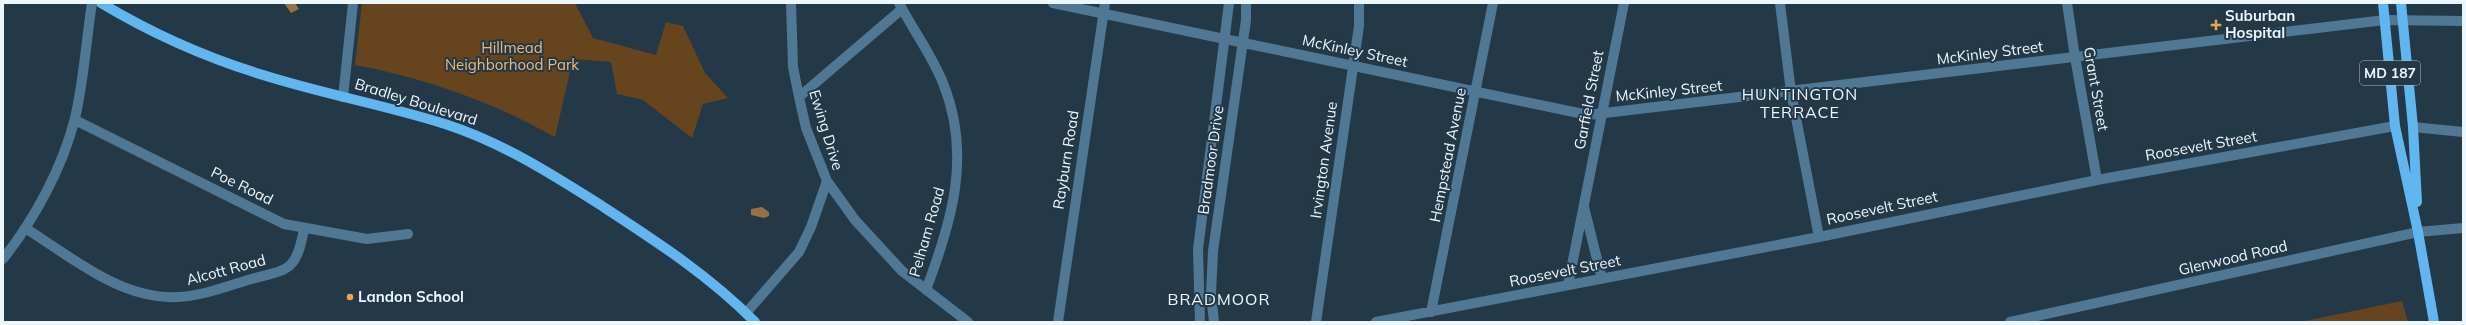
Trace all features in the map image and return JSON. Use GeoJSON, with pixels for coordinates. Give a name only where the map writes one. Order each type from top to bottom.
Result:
{"type":"FeatureCollection","features":[{"type":"Feature","properties":{"kind":"main road","name":"Bradley Boulevard"},"geometry":{"type":"LineString","coordinates":[[101,3],[156,32],[220,60],[262,75],[447,125],[517,155],[575,189],[676,255],[716,286],[755,322]]}},
{"type":"Feature","properties":{"kind":"main road","name":"MD 187"},"geometry":{"type":"LineString","coordinates":[[2384,3],[2395,126],[2418,232],[2434,322]]}},
{"type":"Feature","properties":{"kind":"main road","name":"MD 187"},"geometry":{"type":"LineString","coordinates":[[2401,3],[2413,127],[2418,232]]}},
{"type":"Feature","properties":{"kind":"street"},"geometry":{"type":"LineString","coordinates":[[3,259],[37,209],[54,174],[75,120],[92,3]]}},
{"type":"Feature","properties":{"kind":"street"},"geometry":{"type":"LineString","coordinates":[[343,97],[353,3]]}},
{"type":"Feature","properties":{"kind":"street","name":"Ewing Drive"},"geometry":{"type":"LineString","coordinates":[[746,313],[799,252],[811,227],[827,182],[806,128],[799,97],[793,67],[791,3]]}},
{"type":"Feature","properties":{"kind":"street","name":"McKinley Street"},"geometry":{"type":"LineString","coordinates":[[1053,3],[1104,15],[1588,115],[2385,20],[2463,21]]}},
{"type":"Feature","properties":{"kind":"street","name":"Rayburn Road"},"geometry":{"type":"LineString","coordinates":[[1058,322],[1105,3]]}},
{"type":"Feature","properties":{"kind":"street","name":"Bradmoor Drive"},"geometry":{"type":"LineString","coordinates":[[1200,322],[1198,249],[1226,40],[1229,3]]}},
{"type":"Feature","properties":{"kind":"street","name":"Bradmoor Drive"},"geometry":{"type":"LineString","coordinates":[[1214,322],[1211,294],[1213,251],[1242,43],[1246,3]]}},
{"type":"Feature","properties":{"kind":"street","name":"Irvington Avenue"},"geometry":{"type":"LineString","coordinates":[[1316,322],[1359,26],[1359,3]]}},
{"type":"Feature","properties":{"kind":"street","name":"Hempstead Avenue"},"geometry":{"type":"LineString","coordinates":[[1431,312],[1494,3]]}},
{"type":"Feature","properties":{"kind":"street","name":"Garfield Street"},"geometry":{"type":"LineString","coordinates":[[1568,285],[1583,203],[1624,3]]}},
{"type":"Feature","properties":{"kind":"street"},"geometry":{"type":"LineString","coordinates":[[1780,3],[1791,92],[1819,237]]}},
{"type":"Feature","properties":{"kind":"street","name":"Grant Street"},"geometry":{"type":"LineString","coordinates":[[2067,3],[2075,57],[2098,180]]}},
{"type":"Feature","properties":{"kind":"street"},"geometry":{"type":"LineString","coordinates":[[799,97],[900,6]]}},
{"type":"Feature","properties":{"kind":"street","name":"Pelham Road"},"geometry":{"type":"LineString","coordinates":[[900,6],[943,82],[953,111],[958,143],[958,173],[954,202],[926,290]]}},
{"type":"Feature","properties":{"kind":"street","name":"Poe Road"},"geometry":{"type":"LineString","coordinates":[[75,120],[284,224],[304,229],[367,239],[408,234]]}},
{"type":"Feature","properties":{"kind":"street","name":"Roosevelt Street"},"geometry":{"type":"LineString","coordinates":[[1376,322],[1819,237],[2098,180],[2395,126]]}},
{"type":"Feature","properties":{"kind":"street"},"geometry":{"type":"LineString","coordinates":[[2413,127],[2463,132]]}},
{"type":"Feature","properties":{"kind":"street"},"geometry":{"type":"LineString","coordinates":[[827,182],[855,220],[882,251],[926,290],[968,322]]}},
{"type":"Feature","properties":{"kind":"street","name":"Garfield Street"},"geometry":{"type":"LineString","coordinates":[[1583,203],[1602,279]]}},
{"type":"Feature","properties":{"kind":"street","name":"Alcott Road"},"geometry":{"type":"LineString","coordinates":[[24,228],[125,288],[160,296],[176,297],[199,295],[288,269],[300,254],[304,229]]}},
{"type":"Feature","properties":{"kind":"street","name":"Glenwood Road"},"geometry":{"type":"LineString","coordinates":[[2010,322],[2418,232],[2463,228]]}},
{"type":"Feature","properties":{"kind":"green space","name":"Hillmead Neighborhood Park"},"geometry":{"type":"Polygon","coordinates":[[[362,3],[575,3],[593,38],[656,55],[666,22],[683,26],[705,73],[728,98],[703,104],[692,138],[643,100],[617,94],[611,62],[573,59],[555,137],[483,102],[433,84],[381,70],[355,65],[362,3]]]}},
{"type":"Feature","properties":{"kind":"green space"},"geometry":{"type":"Polygon","coordinates":[[[2402,301],[2408,322],[2300,322],[2402,301]]]}},
{"type":"Feature","properties":{"kind":"shaded area"},"geometry":{"type":"Polygon","coordinates":[[[284,3],[295,3],[299,9],[291,13],[284,3]]]}},
{"type":"Feature","properties":{"kind":"shaded area"},"geometry":{"type":"Polygon","coordinates":[[[762,207],[769,212],[769,216],[764,218],[751,215],[751,209],[762,207]]]}},
{"type":"Feature","properties":{"kind":"place","name":"Suburban Hospital"},"geometry":{"type":"Point","coordinates":[2216,25]}},
{"type":"Feature","properties":{"kind":"place","name":"Landon School"},"geometry":{"type":"Point","coordinates":[350,297]}},
{"type":"Feature","properties":{"kind":"district","name":"HUNTINGTON TERRACE"},"geometry":{"type":"Point","coordinates":[1800,103]}},
{"type":"Feature","properties":{"kind":"district","name":"BRADMOOR"},"geometry":{"type":"Point","coordinates":[1219,299]}}]}
